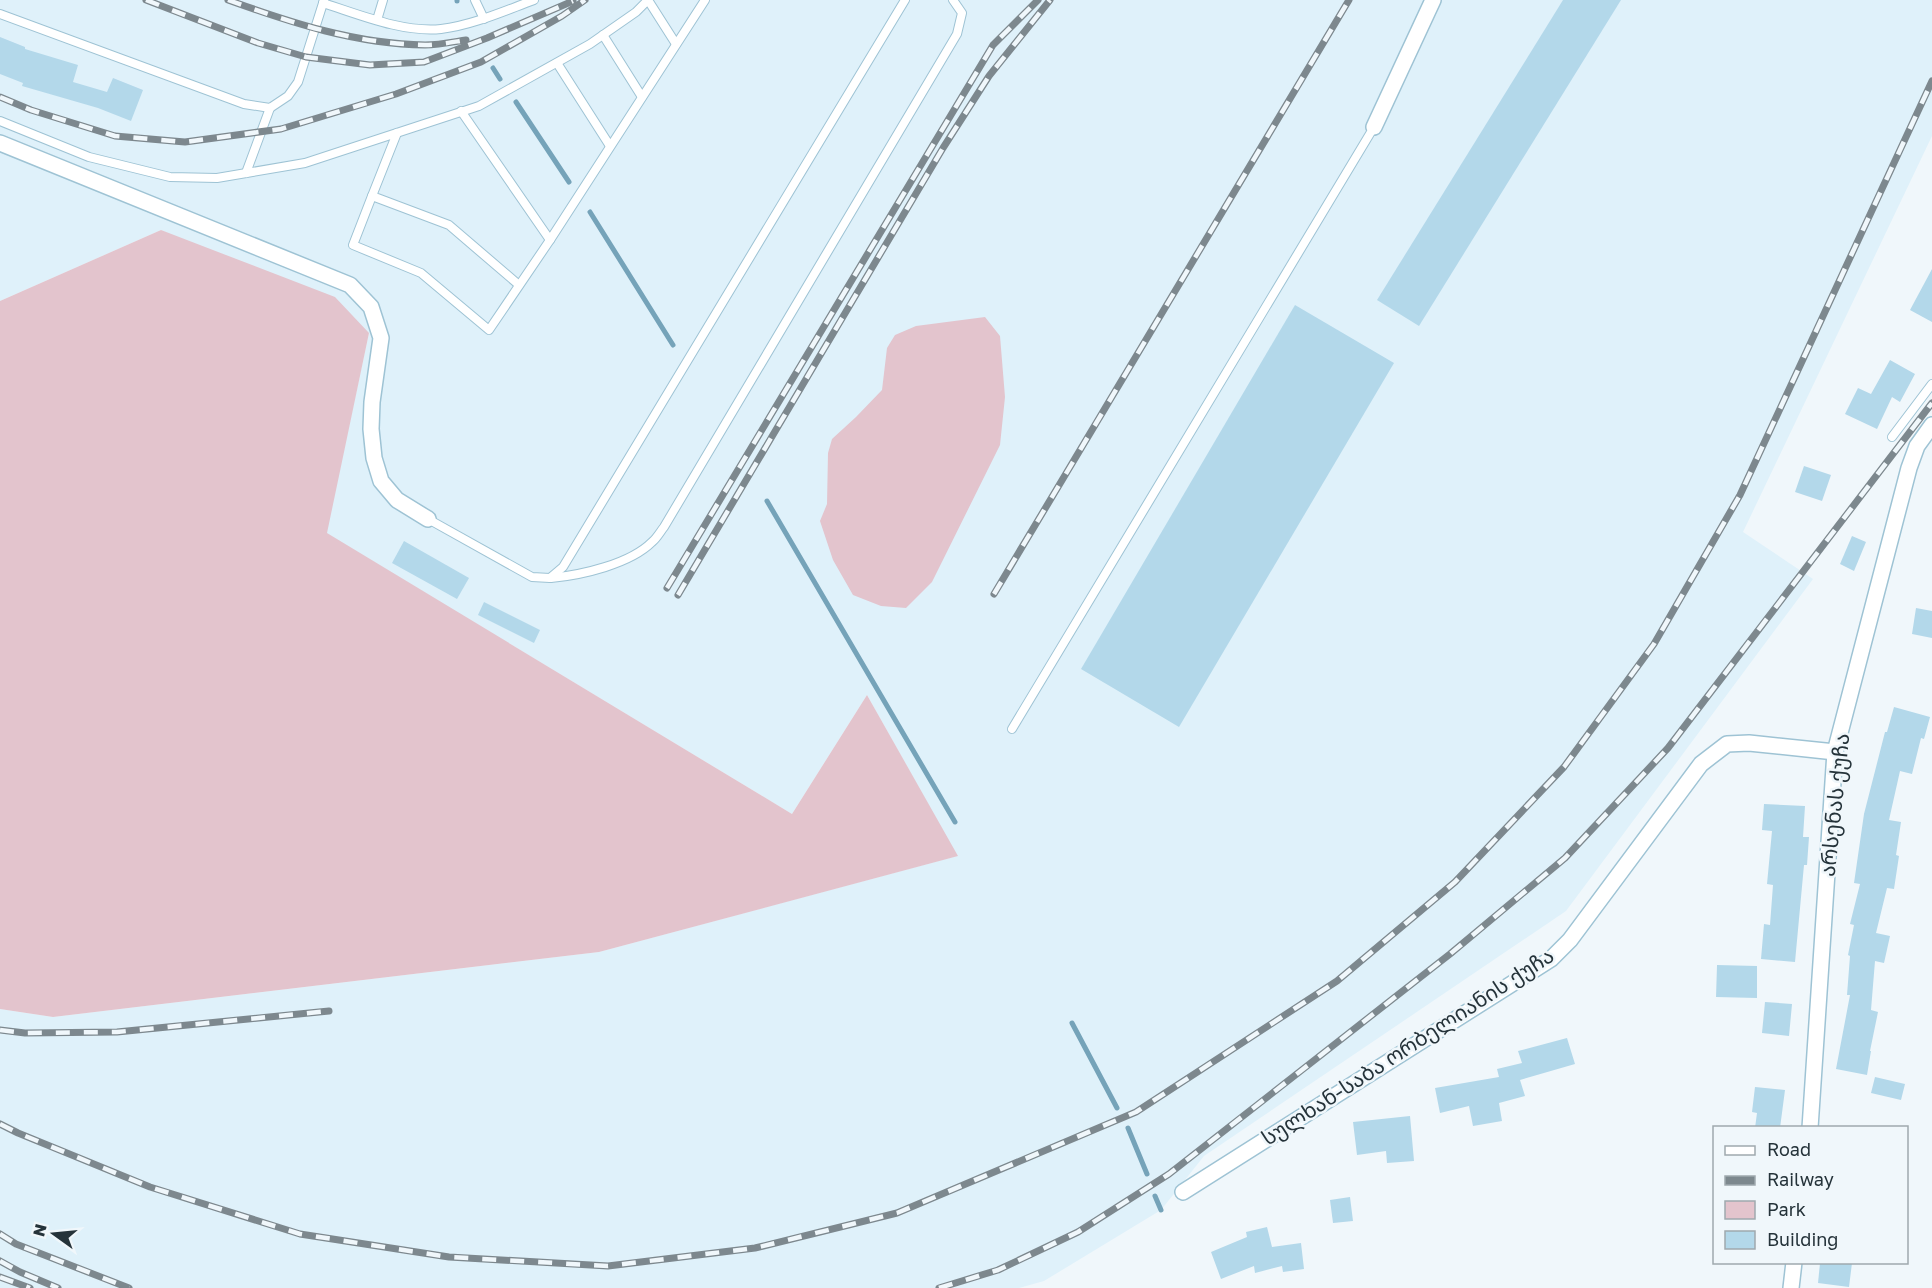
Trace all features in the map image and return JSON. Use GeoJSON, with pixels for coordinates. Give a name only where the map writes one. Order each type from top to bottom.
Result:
{"type":"FeatureCollection","features":[{"type":"Feature","properties":{"kind":"street"},"geometry":{"type":"LineString","coordinates":[[1374,127],[1432,0]]}},
{"type":"Feature","properties":{"kind":"street"},"geometry":{"type":"LineString","coordinates":[[0,143],[350,285],[371,307],[381,338],[372,402],[371,429],[374,458],[381,481],[397,500],[428,519]]}},
{"type":"Feature","properties":{"kind":"street","name":"არსენას ქუჩა"},"geometry":{"type":"LineString","coordinates":[[1810,1126],[1836,752],[1908,468],[1917,446],[1932,425]]}},
{"type":"Feature","properties":{"kind":"street","name":"სულხან-საბა ორბელიანის ქუჩა"},"geometry":{"type":"LineString","coordinates":[[1183,1192],[1551,958],[1570,940],[1701,764],[1727,744],[1749,743],[1836,752]]}},
{"type":"Feature","properties":{"kind":"street"},"geometry":{"type":"LineString","coordinates":[[1791,1288],[1794,1264]]}},
{"type":"Feature","properties":{"kind":"lane"},"geometry":{"type":"LineString","coordinates":[[377,20],[383,0]]}},
{"type":"Feature","properties":{"kind":"lane"},"geometry":{"type":"LineString","coordinates":[[475,0],[484,19]]}},
{"type":"Feature","properties":{"kind":"lane"},"geometry":{"type":"LineString","coordinates":[[246,173],[270,108],[288,96],[298,82],[323,1],[377,20],[410,27],[440,29],[484,19],[534,0]]}},
{"type":"Feature","properties":{"kind":"lane"},"geometry":{"type":"LineString","coordinates":[[0,121],[89,157],[170,177],[217,178],[305,163],[479,106],[603,35],[636,12],[648,0],[676,44]]}},
{"type":"Feature","properties":{"kind":"lane"},"geometry":{"type":"LineString","coordinates":[[397,133],[353,245],[421,273],[489,330],[705,0]]}},
{"type":"Feature","properties":{"kind":"lane"},"geometry":{"type":"LineString","coordinates":[[550,579],[563,567],[905,0]]}},
{"type":"Feature","properties":{"kind":"lane"},"geometry":{"type":"LineString","coordinates":[[428,519],[531,577],[550,579],[568,577],[629,558],[652,542],[664,527],[957,34],[962,13],[953,0]]}},
{"type":"Feature","properties":{"kind":"lane"},"geometry":{"type":"LineString","coordinates":[[0,14],[244,105],[270,108]]}},
{"type":"Feature","properties":{"kind":"lane"},"geometry":{"type":"LineString","coordinates":[[603,35],[642,97]]}},
{"type":"Feature","properties":{"kind":"lane"},"geometry":{"type":"LineString","coordinates":[[557,63],[610,146]]}},
{"type":"Feature","properties":{"kind":"lane"},"geometry":{"type":"LineString","coordinates":[[461,111],[550,240]]}},
{"type":"Feature","properties":{"kind":"lane"},"geometry":{"type":"LineString","coordinates":[[1012,729],[1374,127]]}},
{"type":"Feature","properties":{"kind":"lane"},"geometry":{"type":"LineString","coordinates":[[372,196],[449,225],[519,285]]}},
{"type":"Feature","properties":{"kind":"lane"},"geometry":{"type":"LineString","coordinates":[[1892,437],[1932,384]]}},
{"type":"Feature","properties":{"kind":"shaded area"},"geometry":{"type":"Polygon","coordinates":[[[0,0],[1932,0],[1932,136],[1743,532],[1813,579],[1566,911],[1204,1156],[1161,1210],[1044,1281],[1019,1288],[0,1288],[0,1009],[53,1017],[599,952],[957,856],[867,695],[792,814],[326,533],[369,333],[161,230],[0,301],[0,0]]]}},
{"type":"Feature","properties":{"kind":"green space"},"geometry":{"type":"Polygon","coordinates":[[[161,230],[335,297],[369,333],[327,533],[792,814],[867,695],[958,856],[599,952],[53,1017],[0,1009],[0,301],[161,230]]]}},
{"type":"Feature","properties":{"kind":"green space"},"geometry":{"type":"Polygon","coordinates":[[[985,317],[1000,336],[1005,397],[1000,445],[932,582],[906,608],[881,606],[853,595],[833,560],[820,521],[827,504],[828,453],[832,439],[882,390],[887,348],[895,335],[916,326],[985,317]]]}},
{"type":"Feature","properties":{"kind":"building"},"geometry":{"type":"Polygon","coordinates":[[[1563,0],[1621,0],[1419,326],[1377,300],[1563,0]]]}},
{"type":"Feature","properties":{"kind":"building"},"geometry":{"type":"Polygon","coordinates":[[[0,37],[25,47],[25,49],[78,65],[73,82],[107,92],[113,78],[143,90],[131,121],[98,108],[22,86],[23,83],[0,74],[0,37]]]}},
{"type":"Feature","properties":{"kind":"building"},"geometry":{"type":"Polygon","coordinates":[[[1932,269],[1932,322],[1910,310],[1932,269]]]}},
{"type":"Feature","properties":{"kind":"building"},"geometry":{"type":"Polygon","coordinates":[[[1295,305],[1394,363],[1179,727],[1081,669],[1295,305]]]}},
{"type":"Feature","properties":{"kind":"building"},"geometry":{"type":"Polygon","coordinates":[[[1890,360],[1915,374],[1900,402],[1892,397],[1877,429],[1845,414],[1858,388],[1871,394],[1890,360]]]}},
{"type":"Feature","properties":{"kind":"building"},"geometry":{"type":"Polygon","coordinates":[[[1804,466],[1831,475],[1822,501],[1795,492],[1804,466]]]}},
{"type":"Feature","properties":{"kind":"building"},"geometry":{"type":"Polygon","coordinates":[[[1852,536],[1866,542],[1854,571],[1840,564],[1852,536]]]}},
{"type":"Feature","properties":{"kind":"building"},"geometry":{"type":"Polygon","coordinates":[[[404,541],[469,578],[457,599],[392,563],[404,541]]]}},
{"type":"Feature","properties":{"kind":"building"},"geometry":{"type":"Polygon","coordinates":[[[484,602],[540,630],[534,643],[478,615],[484,602]]]}},
{"type":"Feature","properties":{"kind":"building"},"geometry":{"type":"Polygon","coordinates":[[[1916,608],[1932,611],[1932,638],[1912,634],[1916,608]]]}},
{"type":"Feature","properties":{"kind":"building"},"geometry":{"type":"Polygon","coordinates":[[[1894,707],[1930,717],[1924,739],[1921,738],[1912,774],[1900,771],[1889,820],[1901,822],[1896,855],[1899,856],[1894,889],[1887,888],[1876,933],[1890,936],[1884,963],[1875,961],[1871,1010],[1878,1012],[1867,1075],[1836,1069],[1850,995],[1847,995],[1850,956],[1848,955],[1854,925],[1850,924],[1860,884],[1854,883],[1864,814],[1885,732],[1887,732],[1894,707]]]}},
{"type":"Feature","properties":{"kind":"building"},"geometry":{"type":"Polygon","coordinates":[[[1764,804],[1805,806],[1803,837],[1809,837],[1807,865],[1804,865],[1795,962],[1761,959],[1764,924],[1770,925],[1773,885],[1767,884],[1772,831],[1762,830],[1764,804]]]}},
{"type":"Feature","properties":{"kind":"building"},"geometry":{"type":"Polygon","coordinates":[[[1717,965],[1757,966],[1757,998],[1716,997],[1717,965]]]}},
{"type":"Feature","properties":{"kind":"building"},"geometry":{"type":"Polygon","coordinates":[[[1765,1002],[1792,1004],[1789,1036],[1762,1033],[1765,1002]]]}},
{"type":"Feature","properties":{"kind":"building"},"geometry":{"type":"Polygon","coordinates":[[[1567,1038],[1575,1064],[1520,1080],[1525,1096],[1499,1103],[1502,1121],[1473,1126],[1469,1106],[1440,1113],[1435,1088],[1499,1077],[1497,1069],[1522,1063],[1518,1051],[1567,1038]]]}},
{"type":"Feature","properties":{"kind":"building"},"geometry":{"type":"Polygon","coordinates":[[[1875,1077],[1905,1084],[1901,1100],[1871,1093],[1875,1077]]]}},
{"type":"Feature","properties":{"kind":"building"},"geometry":{"type":"Polygon","coordinates":[[[1755,1087],[1785,1090],[1780,1126],[1755,1126],[1757,1113],[1752,1112],[1755,1087]]]}},
{"type":"Feature","properties":{"kind":"building"},"geometry":{"type":"Polygon","coordinates":[[[1410,1116],[1414,1161],[1387,1163],[1386,1151],[1357,1155],[1353,1122],[1410,1116]]]}},
{"type":"Feature","properties":{"kind":"building"},"geometry":{"type":"Polygon","coordinates":[[[1350,1197],[1353,1221],[1333,1223],[1330,1200],[1350,1197]]]}},
{"type":"Feature","properties":{"kind":"building"},"geometry":{"type":"Polygon","coordinates":[[[1267,1227],[1272,1247],[1301,1243],[1304,1269],[1283,1272],[1282,1266],[1255,1273],[1254,1266],[1221,1279],[1211,1252],[1247,1237],[1246,1232],[1267,1227]]]}},
{"type":"Feature","properties":{"kind":"building"},"geometry":{"type":"Polygon","coordinates":[[[1820,1264],[1852,1264],[1849,1287],[1818,1283],[1820,1264]]]}},
{"type":"Feature","properties":{"kind":"waterway"},"geometry":{"type":"LineString","coordinates":[[493,68],[500,79]]}},
{"type":"Feature","properties":{"kind":"waterway"},"geometry":{"type":"LineString","coordinates":[[516,102],[569,182]]}},
{"type":"Feature","properties":{"kind":"waterway"},"geometry":{"type":"LineString","coordinates":[[590,212],[673,345]]}},
{"type":"Feature","properties":{"kind":"waterway"},"geometry":{"type":"LineString","coordinates":[[767,501],[955,822]]}},
{"type":"Feature","properties":{"kind":"waterway"},"geometry":{"type":"LineString","coordinates":[[1072,1023],[1117,1108]]}},
{"type":"Feature","properties":{"kind":"waterway"},"geometry":{"type":"LineString","coordinates":[[1128,1128],[1147,1174]]}},
{"type":"Feature","properties":{"kind":"waterway"},"geometry":{"type":"LineString","coordinates":[[1155,1196],[1161,1210]]}},
{"type":"Feature","properties":{"kind":"railway"},"geometry":{"type":"LineString","coordinates":[[146,0],[258,43],[306,57],[370,65],[424,62],[573,1]]}},
{"type":"Feature","properties":{"kind":"railway"},"geometry":{"type":"LineString","coordinates":[[228,0],[300,24],[374,41],[425,45],[466,40]]}},
{"type":"Feature","properties":{"kind":"railway"},"geometry":{"type":"LineString","coordinates":[[0,97],[31,110],[115,136],[185,142],[281,129],[396,94],[481,62],[562,16],[585,0]]}},
{"type":"Feature","properties":{"kind":"railway"},"geometry":{"type":"LineString","coordinates":[[667,588],[993,45],[1038,0]]}},
{"type":"Feature","properties":{"kind":"railway"},"geometry":{"type":"LineString","coordinates":[[678,595],[943,148],[989,76],[1050,0]]}},
{"type":"Feature","properties":{"kind":"railway"},"geometry":{"type":"LineString","coordinates":[[994,594],[1349,0]]}},
{"type":"Feature","properties":{"kind":"railway"},"geometry":{"type":"LineString","coordinates":[[0,1124],[150,1187],[300,1234],[449,1257],[608,1266],[755,1248],[897,1213],[1136,1112],[1337,981],[1455,882],[1564,767],[1654,644],[1740,495],[1932,81]]}},
{"type":"Feature","properties":{"kind":"railway"},"geometry":{"type":"LineString","coordinates":[[939,1288],[998,1270],[1078,1232],[1169,1174],[1450,954],[1565,858],[1668,748],[1932,403]]}},
{"type":"Feature","properties":{"kind":"railway"},"geometry":{"type":"LineString","coordinates":[[0,1030],[25,1033],[117,1032],[329,1011]]}},
{"type":"Feature","properties":{"kind":"railway"},"geometry":{"type":"LineString","coordinates":[[0,1234],[16,1244],[129,1288]]}},
{"type":"Feature","properties":{"kind":"railway"},"geometry":{"type":"LineString","coordinates":[[0,1261],[58,1288]]}},
{"type":"Feature","properties":{"kind":"railway"},"geometry":{"type":"LineString","coordinates":[[0,1277],[30,1288]]}}]}
